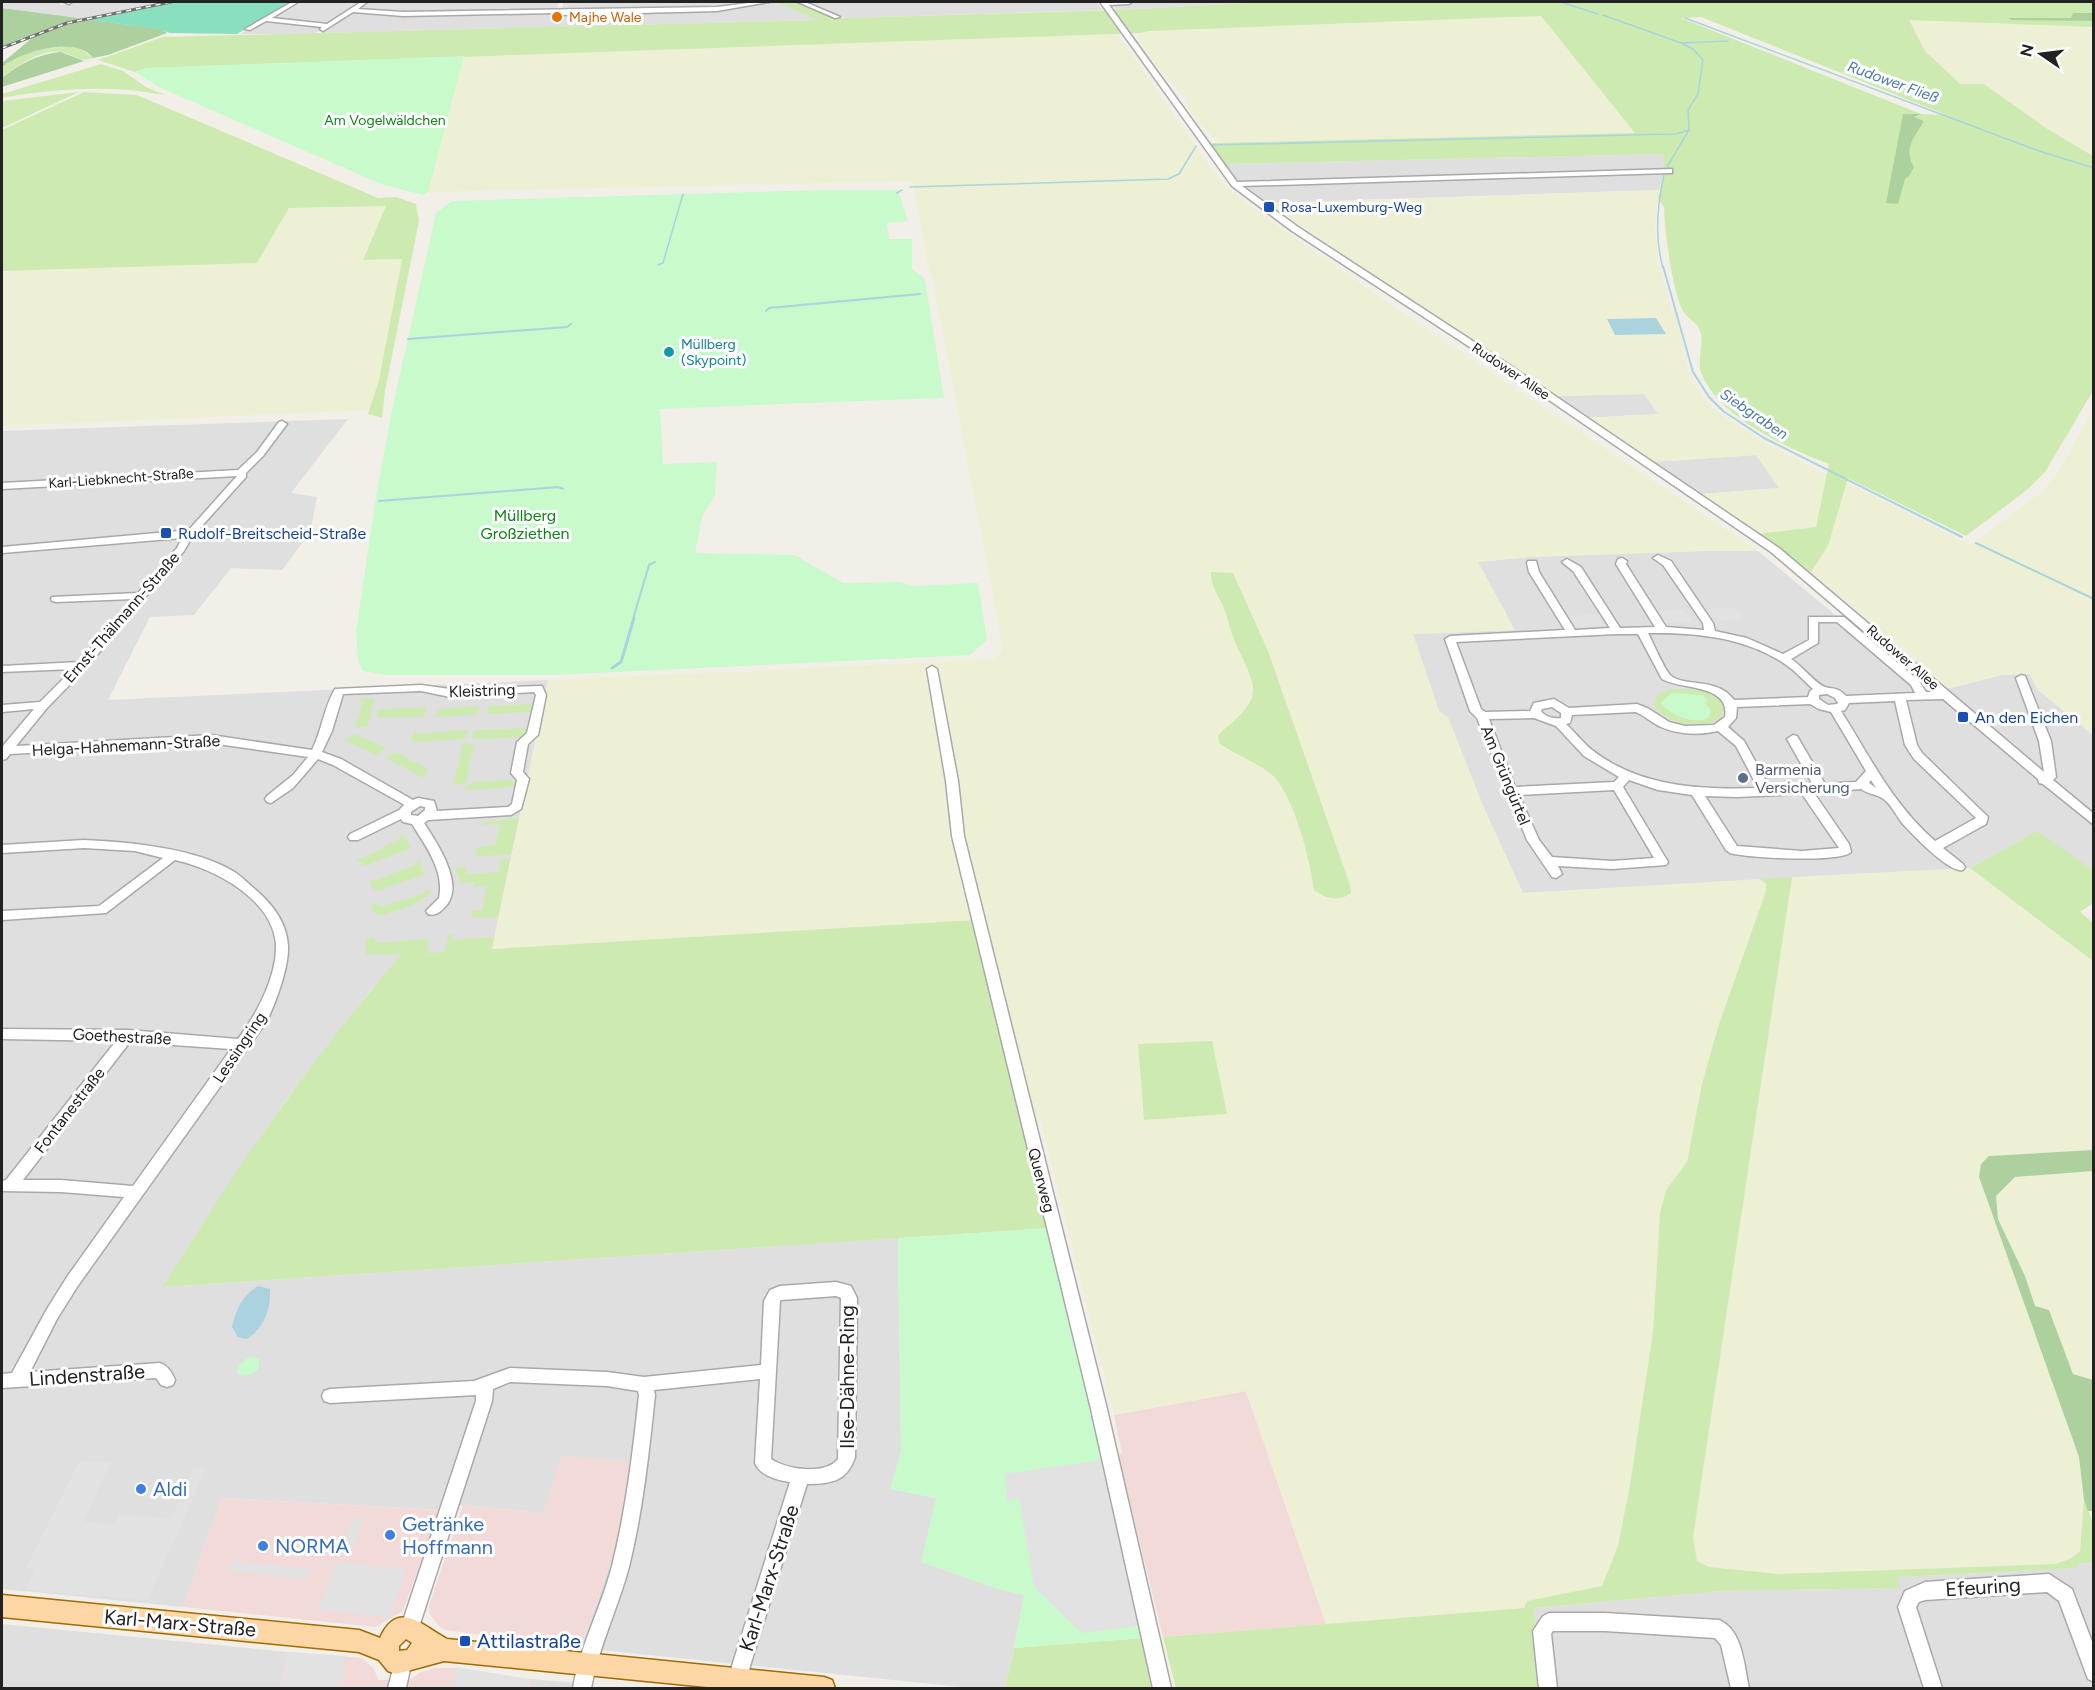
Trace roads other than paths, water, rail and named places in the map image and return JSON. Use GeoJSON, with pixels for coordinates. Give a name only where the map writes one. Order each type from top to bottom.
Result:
{"type":"FeatureCollection","features":[{"type":"Feature","properties":{"kind":"main road","name":"Karl-Marx-Straße"},"geometry":{"type":"LineString","coordinates":[[2,1606],[406,1645]]}},
{"type":"Feature","properties":{"kind":"main road"},"geometry":{"type":"LineString","coordinates":[[406,1645],[587,1664],[738,1684],[824,1689]]}},
{"type":"Feature","properties":{"kind":"street"},"geometry":{"type":"LineString","coordinates":[[248,29],[295,2]]}},
{"type":"Feature","properties":{"kind":"street"},"geometry":{"type":"LineString","coordinates":[[319,33],[364,2]]}},
{"type":"Feature","properties":{"kind":"street"},"geometry":{"type":"LineString","coordinates":[[555,11],[561,2]]}},
{"type":"Feature","properties":{"kind":"street"},"geometry":{"type":"LineString","coordinates":[[352,10],[403,14],[555,11],[560,13],[717,9],[766,2]]}},
{"type":"Feature","properties":{"kind":"street"},"geometry":{"type":"LineString","coordinates":[[801,2],[837,16]]}},
{"type":"Feature","properties":{"kind":"street"},"geometry":{"type":"LineString","coordinates":[[1103,3],[1129,2]]}},
{"type":"Feature","properties":{"kind":"street","name":"Rudower Allee"},"geometry":{"type":"LineString","coordinates":[[1103,3],[1235,184],[1295,229],[1505,366],[1775,550],[2094,821]]}},
{"type":"Feature","properties":{"kind":"street"},"geometry":{"type":"LineString","coordinates":[[265,19],[329,26]]}},
{"type":"Feature","properties":{"kind":"street"},"geometry":{"type":"LineString","coordinates":[[1235,184],[1669,171]]}},
{"type":"Feature","properties":{"kind":"street","name":"Ernst-Thälmann-Straße"},"geometry":{"type":"LineString","coordinates":[[4,753],[43,705],[83,665],[188,540],[188,536],[233,488],[243,475],[241,473],[260,454],[282,424]]}},
{"type":"Feature","properties":{"kind":"street","name":"Karl-Liebknecht-Straße"},"geometry":{"type":"LineString","coordinates":[[2,486],[241,473]]}},
{"type":"Feature","properties":{"kind":"street"},"geometry":{"type":"LineString","coordinates":[[2,550],[179,534],[188,536]]}},
{"type":"Feature","properties":{"kind":"street"},"geometry":{"type":"LineString","coordinates":[[1658,558],[1667,563],[1708,622],[1710,632]]}},
{"type":"Feature","properties":{"kind":"street"},"geometry":{"type":"LineString","coordinates":[[1622,561],[1621,564],[1662,629]]}},
{"type":"Feature","properties":{"kind":"street"},"geometry":{"type":"LineString","coordinates":[[1567,562],[1578,569],[1617,631]]}},
{"type":"Feature","properties":{"kind":"street"},"geometry":{"type":"LineString","coordinates":[[1532,563],[1534,572],[1572,633],[1662,629],[1710,632],[1753,644],[1783,659],[1806,675],[1824,708],[1834,709],[1843,705],[1844,700]]}},
{"type":"Feature","properties":{"kind":"street"},"geometry":{"type":"LineString","coordinates":[[56,599],[141,596]]}},
{"type":"Feature","properties":{"kind":"street"},"geometry":{"type":"LineString","coordinates":[[1783,659],[1814,641],[1813,619],[1840,619],[1915,683],[1923,697]]}},
{"type":"Feature","properties":{"kind":"street"},"geometry":{"type":"LineString","coordinates":[[1641,630],[1671,681],[1709,687],[1731,704],[1834,692],[1844,700],[1946,695]]}},
{"type":"Feature","properties":{"kind":"street","name":"Am Grüngürtel"},"geometry":{"type":"LineString","coordinates":[[1556,874],[1551,861],[1535,844],[1482,716],[1476,711],[1450,639],[1572,633]]}},
{"type":"Feature","properties":{"kind":"street"},"geometry":{"type":"LineString","coordinates":[[2,669],[83,665]]}},
{"type":"Feature","properties":{"kind":"street","name":"Querweg"},"geometry":{"type":"LineString","coordinates":[[932,669],[958,836],[1099,1409],[1162,1689]]}},
{"type":"Feature","properties":{"kind":"street"},"geometry":{"type":"LineString","coordinates":[[2020,678],[2045,741],[2050,777],[2043,780]]}},
{"type":"Feature","properties":{"kind":"street","name":"Kleistring"},"geometry":{"type":"LineString","coordinates":[[271,799],[290,786],[306,769],[322,743],[339,691],[421,688],[450,693],[538,688],[541,695],[532,735],[524,742],[518,773],[522,779],[517,807],[511,811],[422,818]]}},
{"type":"Feature","properties":{"kind":"street"},"geometry":{"type":"LineString","coordinates":[[1900,698],[1911,745],[1918,756],[1982,817],[1982,821],[1934,847]]}},
{"type":"Feature","properties":{"kind":"street"},"geometry":{"type":"LineString","coordinates":[[1536,714],[1538,706],[1545,703],[1558,705],[1567,712],[1637,708],[1659,722],[1679,729],[1720,727],[1730,720],[1731,704]]}},
{"type":"Feature","properties":{"kind":"street"},"geometry":{"type":"LineString","coordinates":[[2,708],[43,705]]}},
{"type":"Feature","properties":{"kind":"street"},"geometry":{"type":"LineString","coordinates":[[1834,709],[1887,795],[1907,821],[1959,867]]}},
{"type":"Feature","properties":{"kind":"street"},"geometry":{"type":"LineString","coordinates":[[1482,716],[1536,714],[1548,722],[1559,723],[1566,720],[1567,712]]}},
{"type":"Feature","properties":{"kind":"street"},"geometry":{"type":"LineString","coordinates":[[1559,723],[1576,744],[1626,776],[1654,786],[1697,793],[1857,786],[1863,784],[1873,773]]}},
{"type":"Feature","properties":{"kind":"street"},"geometry":{"type":"LineString","coordinates":[[1720,727],[1740,744],[1765,790]]}},
{"type":"Feature","properties":{"kind":"street","name":"Helga-Hahnemann-Straße"},"geometry":{"type":"LineString","coordinates":[[4,753],[221,739],[315,754],[337,762],[407,801],[406,818],[422,818],[432,809],[428,804],[420,802],[407,809]]}},
{"type":"Feature","properties":{"kind":"street"},"geometry":{"type":"LineString","coordinates":[[1793,739],[1821,788]]}},
{"type":"Feature","properties":{"kind":"street"},"geometry":{"type":"LineString","coordinates":[[1512,791],[1617,786],[1626,776]]}},
{"type":"Feature","properties":{"kind":"street"},"geometry":{"type":"LineString","coordinates":[[1863,784],[1874,792],[1887,795]]}},
{"type":"Feature","properties":{"kind":"street"},"geometry":{"type":"LineString","coordinates":[[1551,861],[1612,865],[1665,862],[1617,786]]}},
{"type":"Feature","properties":{"kind":"street"},"geometry":{"type":"LineString","coordinates":[[1697,793],[1730,847],[1737,854],[1802,855],[1845,852],[1845,847],[1805,789]]}},
{"type":"Feature","properties":{"kind":"street"},"geometry":{"type":"LineString","coordinates":[[354,837],[407,809]]}},
{"type":"Feature","properties":{"kind":"street","name":"Helga-Hahnemann-Straße"},"geometry":{"type":"LineString","coordinates":[[422,818],[448,885],[445,899],[432,911]]}},
{"type":"Feature","properties":{"kind":"street","name":"Lessingring"},"geometry":{"type":"LineString","coordinates":[[2,849],[84,844],[135,847],[213,867],[245,886],[266,906],[282,945],[278,973],[262,1017],[135,1192],[9,1380]]}},
{"type":"Feature","properties":{"kind":"street"},"geometry":{"type":"LineString","coordinates":[[2,916],[102,910],[173,856]]}},
{"type":"Feature","properties":{"kind":"street","name":"Goethestraße"},"geometry":{"type":"LineString","coordinates":[[2,1034],[128,1035],[242,1045]]}},
{"type":"Feature","properties":{"kind":"street","name":"Fontanestraße"},"geometry":{"type":"LineString","coordinates":[[6,1186],[128,1035]]}},
{"type":"Feature","properties":{"kind":"street"},"geometry":{"type":"LineString","coordinates":[[6,1186],[61,1186],[135,1192]]}},
{"type":"Feature","properties":{"kind":"street","name":"Ilse-Dähne-Ring"},"geometry":{"type":"LineString","coordinates":[[836,1289],[846,1291],[849,1298],[847,1457],[843,1467],[835,1473],[799,1476],[768,1470],[763,1463],[772,1301],[775,1295],[780,1293],[836,1289]]}},
{"type":"Feature","properties":{"kind":"street","name":"Lindenstraße"},"geometry":{"type":"LineString","coordinates":[[9,1380],[160,1370],[167,1380]]}},
{"type":"Feature","properties":{"kind":"street"},"geometry":{"type":"LineString","coordinates":[[330,1396],[474,1388],[510,1375],[607,1379],[644,1384],[769,1371]]}},
{"type":"Feature","properties":{"kind":"street"},"geometry":{"type":"LineString","coordinates":[[397,1689],[406,1645],[484,1401],[485,1384]]}},
{"type":"Feature","properties":{"kind":"street"},"geometry":{"type":"LineString","coordinates":[[582,1689],[587,1664],[614,1589],[632,1521],[638,1486],[647,1395],[644,1384]]}},
{"type":"Feature","properties":{"kind":"street","name":"Karl-Marx-Straße"},"geometry":{"type":"LineString","coordinates":[[738,1684],[773,1560],[798,1487],[799,1476]]}},
{"type":"Feature","properties":{"kind":"street","name":"Efeuring"},"geometry":{"type":"LineString","coordinates":[[1933,1689],[1907,1606],[1908,1599],[1925,1591],[2049,1583],[2066,1595],[2094,1673]]}},
{"type":"Feature","properties":{"kind":"street"},"geometry":{"type":"LineString","coordinates":[[1548,1689],[1542,1631],[1549,1622],[1605,1622],[1719,1629],[1729,1640],[1740,1689]]}},
{"type":"Feature","properties":{"kind":"water"},"geometry":{"type":"Polygon","coordinates":[[[1656,318],[1666,334],[1615,335],[1607,319],[1656,318]]]}},
{"type":"Feature","properties":{"kind":"water"},"geometry":{"type":"Polygon","coordinates":[[[258,1286],[270,1289],[268,1311],[262,1324],[252,1335],[246,1339],[238,1337],[232,1327],[240,1303],[258,1286]]]}},
{"type":"Feature","properties":{"kind":"waterway","name":"Siebgraben"},"geometry":{"type":"LineString","coordinates":[[1560,2],[1598,14]]}},
{"type":"Feature","properties":{"kind":"waterway","name":"Siebgraben"},"geometry":{"type":"LineString","coordinates":[[1603,15],[1681,43],[1693,49],[1703,60],[1698,94],[1688,110],[1689,130]]}},
{"type":"Feature","properties":{"kind":"waterway","name":"Rudower Fließ"},"geometry":{"type":"LineString","coordinates":[[1685,18],[2039,151],[2094,168]]}},
{"type":"Feature","properties":{"kind":"waterway"},"geometry":{"type":"LineString","coordinates":[[1682,43],[1728,41]]}},
{"type":"Feature","properties":{"kind":"waterway"},"geometry":{"type":"LineString","coordinates":[[1213,145],[1676,134],[1689,130]]}},
{"type":"Feature","properties":{"kind":"waterway","name":"Siebgraben"},"geometry":{"type":"LineString","coordinates":[[1667,167],[1689,130]]}},
{"type":"Feature","properties":{"kind":"waterway"},"geometry":{"type":"LineString","coordinates":[[910,187],[1168,179],[1179,174],[1196,146]]}},
{"type":"Feature","properties":{"kind":"waterway","name":"Siebgraben"},"geometry":{"type":"LineString","coordinates":[[1663,268],[1658,245],[1658,222],[1664,175]]}},
{"type":"Feature","properties":{"kind":"waterway"},"geometry":{"type":"LineString","coordinates":[[897,193],[902,190]]}},
{"type":"Feature","properties":{"kind":"waterway"},"geometry":{"type":"LineString","coordinates":[[658,265],[663,263],[683,194]]}},
{"type":"Feature","properties":{"kind":"waterway","name":"Siebgraben"},"geometry":{"type":"LineString","coordinates":[[1663,266],[1693,372],[1709,397],[1723,411],[1764,438],[1962,537]]}},
{"type":"Feature","properties":{"kind":"waterway"},"geometry":{"type":"LineString","coordinates":[[766,311],[769,308],[920,294]]}},
{"type":"Feature","properties":{"kind":"waterway"},"geometry":{"type":"LineString","coordinates":[[408,339],[567,327],[571,324]]}},
{"type":"Feature","properties":{"kind":"waterway"},"geometry":{"type":"LineString","coordinates":[[379,501],[558,487],[563,489]]}},
{"type":"Feature","properties":{"kind":"waterway","name":"Siebgraben"},"geometry":{"type":"LineString","coordinates":[[1976,543],[2094,599]]}},
{"type":"Feature","properties":{"kind":"waterway"},"geometry":{"type":"LineString","coordinates":[[633,619],[649,565],[655,562]]}},
{"type":"Feature","properties":{"kind":"waterway"},"geometry":{"type":"LineString","coordinates":[[612,668],[621,662],[634,618]]}},
{"type":"Feature","properties":{"kind":"railway"},"geometry":{"type":"LineString","coordinates":[[2,48],[67,23],[171,2]]}},
{"type":"Feature","properties":{"kind":"place","name":"Majhe Wale"},"geometry":{"type":"Point","coordinates":[557,17]}},
{"type":"Feature","properties":{"kind":"place","name":"Rosa-Luxemburg-Weg"},"geometry":{"type":"Point","coordinates":[1269,207]}},
{"type":"Feature","properties":{"kind":"place","name":"Müllberg (Skypoint)"},"geometry":{"type":"Point","coordinates":[669,352]}},
{"type":"Feature","properties":{"kind":"place","name":"Rudolf-Breitscheid-Straße"},"geometry":{"type":"Point","coordinates":[166,533]}},
{"type":"Feature","properties":{"kind":"place","name":"An den Eichen"},"geometry":{"type":"Point","coordinates":[1963,717]}},
{"type":"Feature","properties":{"kind":"place","name":"Barmenia Versicherung"},"geometry":{"type":"Point","coordinates":[1743,778]}},
{"type":"Feature","properties":{"kind":"place","name":"Aldi"},"geometry":{"type":"Point","coordinates":[141,1489]}},
{"type":"Feature","properties":{"kind":"place","name":"Getränke Hoffmann"},"geometry":{"type":"Point","coordinates":[390,1535]}},
{"type":"Feature","properties":{"kind":"place","name":"NORMA"},"geometry":{"type":"Point","coordinates":[263,1546]}},
{"type":"Feature","properties":{"kind":"place","name":"Attilastraße"},"geometry":{"type":"Point","coordinates":[465,1641]}},
{"type":"Feature","properties":{"kind":"park label","name":"Am Vogelwäldchen"},"geometry":{"type":"Point","coordinates":[385,120]}},
{"type":"Feature","properties":{"kind":"park label","name":"Müllberg Großziethen"},"geometry":{"type":"Point","coordinates":[525,524]}}]}
